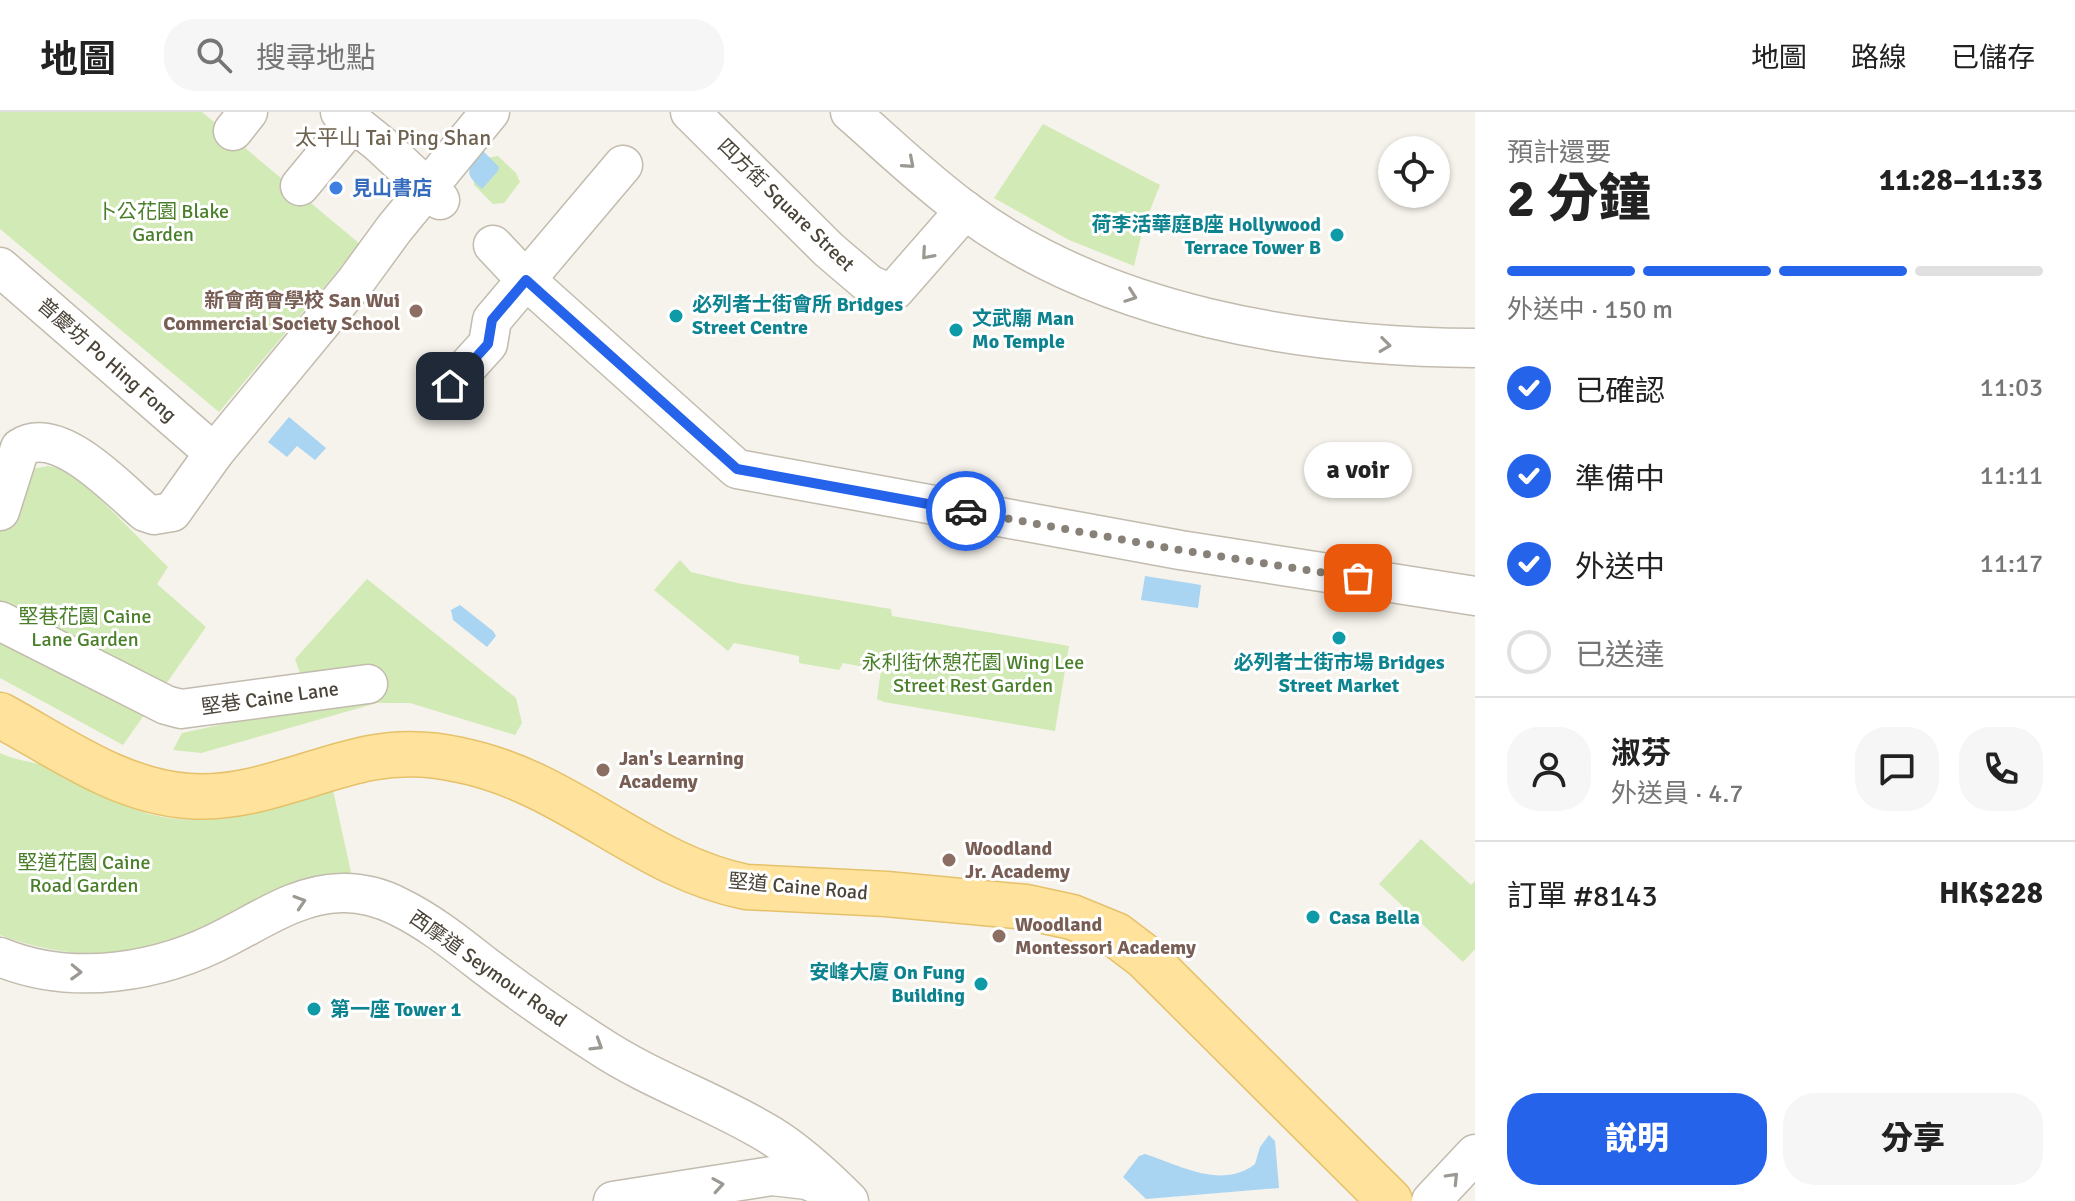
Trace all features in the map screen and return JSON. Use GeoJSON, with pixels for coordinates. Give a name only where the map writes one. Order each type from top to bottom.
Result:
{"type":"FeatureCollection","features":[{"type":"Feature","properties":{"kind":"main road","name":"堅道 Caine Road"},"geometry":{"type":"LineString","coordinates":[[0,715],[121,780],[165,793],[189,796],[235,794],[371,758],[414,753],[435,755],[483,765],[525,779],[564,798],[683,868],[725,883],[746,887],[990,903],[1072,917],[1116,935],[1145,957],[1390,1201]]}},
{"type":"Feature","properties":{"kind":"street"},"geometry":{"type":"LineString","coordinates":[[0,511],[20,448],[26,444],[48,443],[75,453],[145,512],[154,515],[172,512],[214,453],[356,281],[433,194],[490,112]]}},
{"type":"Feature","properties":{"kind":"street","name":"四方街 Square Street"},"geometry":{"type":"LineString","coordinates":[[690,112],[829,250],[869,284],[886,292],[895,290],[965,210]]}},
{"type":"Feature","properties":{"kind":"street"},"geometry":{"type":"LineString","coordinates":[[850,112],[965,210],[1054,263],[1133,298],[1259,329],[1400,347],[1475,348]]}},
{"type":"Feature","properties":{"kind":"street"},"geometry":{"type":"LineString","coordinates":[[300,186],[346,117],[433,194]]}},
{"type":"Feature","properties":{"kind":"street"},"geometry":{"type":"LineString","coordinates":[[450,386],[488,344],[492,320],[623,165]]}},
{"type":"Feature","properties":{"kind":"street"},"geometry":{"type":"LineString","coordinates":[[493,245],[526,280],[737,469],[1180,550],[1475,596]]}},
{"type":"Feature","properties":{"kind":"street","name":"普慶坊 Po Hing Fong"},"geometry":{"type":"LineString","coordinates":[[0,267],[214,453]]}},
{"type":"Feature","properties":{"kind":"street","name":"堅巷 Caine Lane"},"geometry":{"type":"LineString","coordinates":[[0,621],[166,705],[181,709],[368,684]]}},
{"type":"Feature","properties":{"kind":"street","name":"西摩道 Seymour Road"},"geometry":{"type":"LineString","coordinates":[[0,957],[22,965],[63,972],[129,970],[190,954],[304,900],[342,892],[379,898],[414,915],[441,933],[601,1048],[773,1137],[846,1198]]}},
{"type":"Feature","properties":{"kind":"street"},"geometry":{"type":"LineString","coordinates":[[1431,1201],[1475,1154]]}},
{"type":"Feature","properties":{"kind":"street"},"geometry":{"type":"LineString","coordinates":[[613,1201],[772,1176],[807,1180],[846,1198]]}},
{"type":"Feature","properties":{"kind":"green space","name":"卜公花園 Blake Garden"},"geometry":{"type":"Polygon","coordinates":[[[0,112],[202,112],[360,244],[219,412],[0,229],[0,112]]]}},
{"type":"Feature","properties":{"kind":"green space"},"geometry":{"type":"Polygon","coordinates":[[[1043,124],[1160,185],[1143,228],[1134,266],[1069,240],[994,198],[1043,124]]]}},
{"type":"Feature","properties":{"kind":"green space"},"geometry":{"type":"Polygon","coordinates":[[[498,156],[516,173],[520,182],[504,203],[493,204],[474,185],[473,167],[480,159],[498,156]]]}},
{"type":"Feature","properties":{"kind":"green space","name":"堅巷花園 Caine Lane Garden"},"geometry":{"type":"Polygon","coordinates":[[[7,436],[32,469],[48,466],[72,471],[168,567],[157,584],[206,627],[123,745],[0,678],[0,442],[7,436]]]}},
{"type":"Feature","properties":{"kind":"green space","name":"永利街休憩花園 Wing Lee Street Rest Garden"},"geometry":{"type":"Polygon","coordinates":[[[680,560],[691,572],[737,583],[891,609],[892,616],[1069,646],[1055,731],[884,702],[877,699],[881,670],[843,663],[839,670],[799,663],[799,656],[734,643],[728,651],[654,590],[680,560]]]}},
{"type":"Feature","properties":{"kind":"green space"},"geometry":{"type":"Polygon","coordinates":[[[367,579],[516,698],[522,723],[515,735],[410,703],[377,703],[201,753],[173,750],[182,733],[297,708],[302,679],[295,659],[367,579]]]}},
{"type":"Feature","properties":{"kind":"green space","name":"堅道花園 Caine Road Garden"},"geometry":{"type":"Polygon","coordinates":[[[0,753],[66,773],[140,811],[176,819],[244,815],[333,790],[352,877],[277,890],[186,938],[137,950],[78,953],[19,942],[0,935],[0,753]]]}},
{"type":"Feature","properties":{"kind":"green space"},"geometry":{"type":"Polygon","coordinates":[[[1421,839],[1471,885],[1475,881],[1475,949],[1463,962],[1379,884],[1421,839]]]}},
{"type":"Feature","properties":{"kind":"water"},"geometry":{"type":"Polygon","coordinates":[[[483,151],[499,167],[482,189],[469,170],[483,151]]]}},
{"type":"Feature","properties":{"kind":"water"},"geometry":{"type":"Polygon","coordinates":[[[289,417],[326,448],[315,460],[297,446],[287,457],[268,442],[289,417]]]}},
{"type":"Feature","properties":{"kind":"water"},"geometry":{"type":"Polygon","coordinates":[[[1145,576],[1201,585],[1198,608],[1141,600],[1145,576]]]}},
{"type":"Feature","properties":{"kind":"water"},"geometry":{"type":"Polygon","coordinates":[[[460,605],[493,631],[496,636],[487,647],[453,620],[451,610],[460,605]]]}},
{"type":"Feature","properties":{"kind":"water"},"geometry":{"type":"Polygon","coordinates":[[[1269,1135],[1275,1141],[1279,1188],[1146,1199],[1123,1177],[1139,1156],[1145,1154],[1200,1173],[1229,1175],[1255,1164],[1260,1147],[1269,1135]]]}},
{"type":"Feature","properties":{"kind":"way so far"},"geometry":{"type":"LineString","coordinates":[[966,511],[1358,578]]}},
{"type":"Feature","properties":{"kind":"place","name":"見山書店"},"geometry":{"type":"Point","coordinates":[336,188]}},
{"type":"Feature","properties":{"kind":"place","name":"荷李活華庭B座 Hollywood Terrace Tower B"},"geometry":{"type":"Point","coordinates":[1337,235]}},
{"type":"Feature","properties":{"kind":"place","name":"新會商會學校 San Wui Commercial Society School"},"geometry":{"type":"Point","coordinates":[416,311]}},
{"type":"Feature","properties":{"kind":"place","name":"必列者士街會所 Bridges Street Centre"},"geometry":{"type":"Point","coordinates":[676,316]}},
{"type":"Feature","properties":{"kind":"place","name":"文武廟 Man Mo Temple"},"geometry":{"type":"Point","coordinates":[956,330]}},
{"type":"Feature","properties":{"kind":"place","name":"a voir"},"geometry":{"type":"Point","coordinates":[1358,578]}},
{"type":"Feature","properties":{"kind":"place","name":"必列者士街市場 Bridges Street Market"},"geometry":{"type":"Point","coordinates":[1339,638]}},
{"type":"Feature","properties":{"kind":"place","name":"Jan's Learning Academy"},"geometry":{"type":"Point","coordinates":[603,770]}},
{"type":"Feature","properties":{"kind":"place","name":"Woodland Jr. Academy"},"geometry":{"type":"Point","coordinates":[949,860]}},
{"type":"Feature","properties":{"kind":"place","name":"Casa Bella"},"geometry":{"type":"Point","coordinates":[1313,917]}},
{"type":"Feature","properties":{"kind":"place","name":"Woodland Montessori Academy"},"geometry":{"type":"Point","coordinates":[999,936]}},
{"type":"Feature","properties":{"kind":"place","name":"安峰大廈 On Fung Building"},"geometry":{"type":"Point","coordinates":[981,984]}},
{"type":"Feature","properties":{"kind":"place","name":"第一座 Tower 1"},"geometry":{"type":"Point","coordinates":[314,1009]}},
{"type":"Feature","properties":{"kind":"district","name":"太平山 Tai Ping Shan"},"geometry":{"type":"Point","coordinates":[393,137]}},
{"type":"Feature","properties":{"kind":"route"},"geometry":{"type":"LineString","coordinates":[[450,386],[488,344],[492,320],[526,280],[737,469],[966,511]]}}]}
